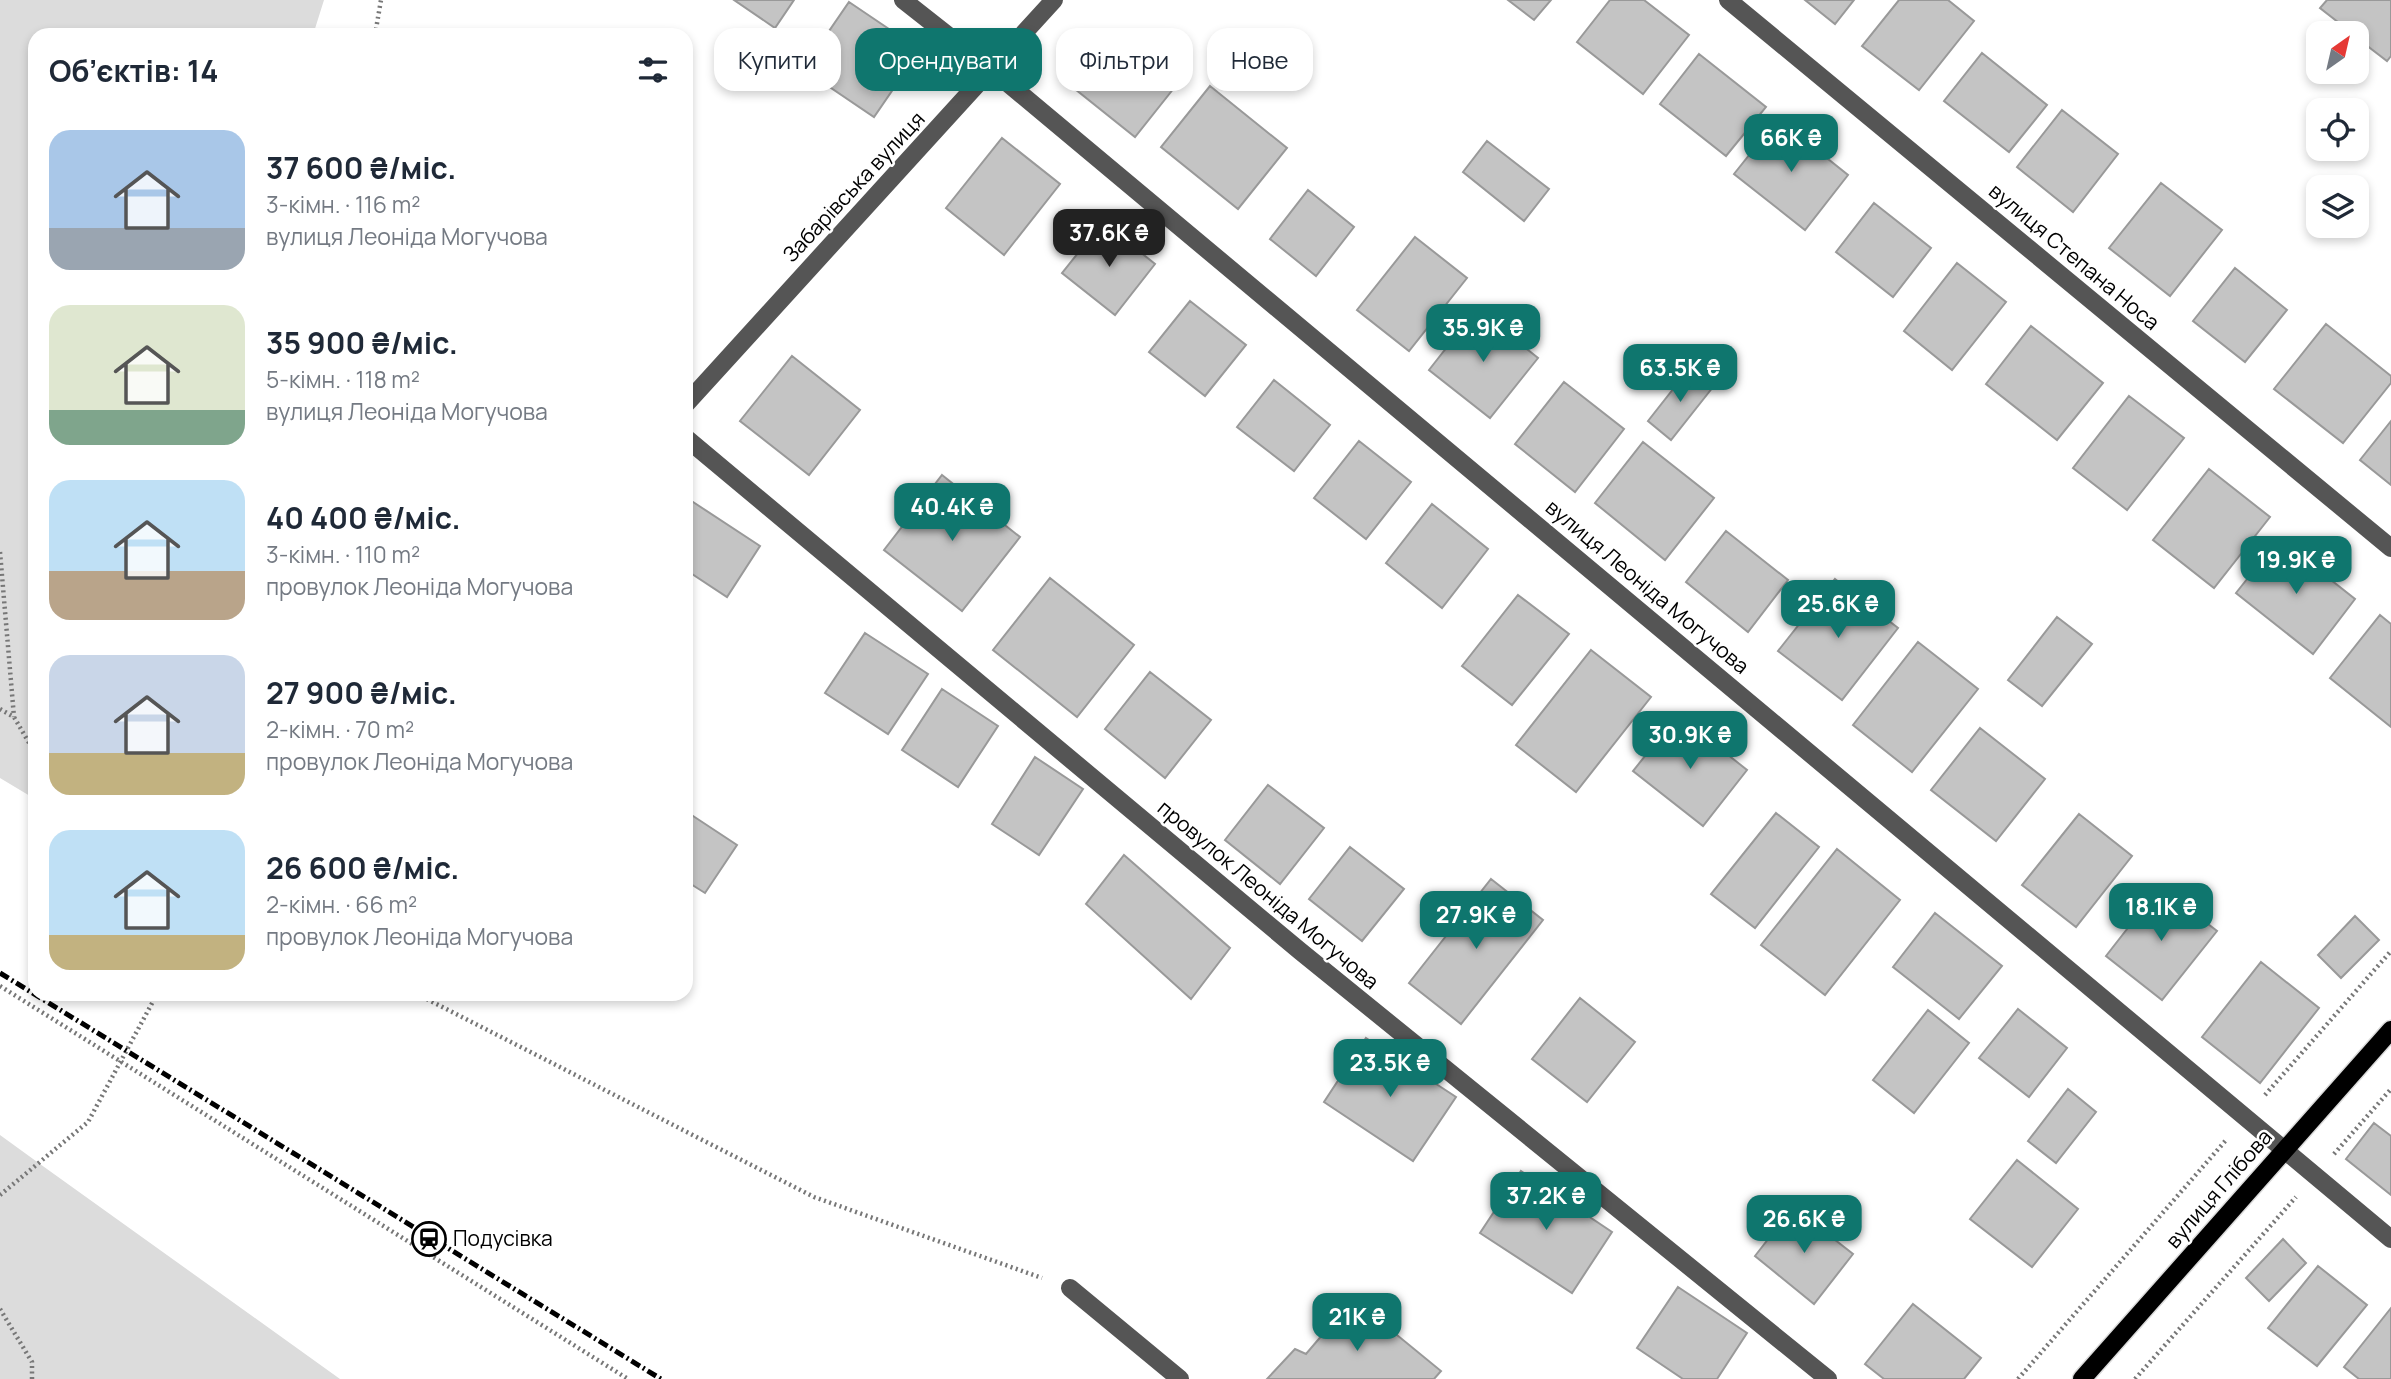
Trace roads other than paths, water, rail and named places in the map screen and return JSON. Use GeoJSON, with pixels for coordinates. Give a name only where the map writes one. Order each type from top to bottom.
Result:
{"type":"FeatureCollection","features":[{"type":"Feature","properties":{"kind":"main road","name":"вулиця Глібова"},"geometry":{"type":"LineString","coordinates":[[2082,1379],[2391,1030]]}},
{"type":"Feature","properties":{"kind":"street","name":"вулиця Леоніда Могучова"},"geometry":{"type":"LineString","coordinates":[[903,0],[939,28]]}},
{"type":"Feature","properties":{"kind":"street","name":"Забарівська вулиця"},"geometry":{"type":"LineString","coordinates":[[1029,28],[1054,0]]}},
{"type":"Feature","properties":{"kind":"street","name":"вулиця Степана Носа"},"geometry":{"type":"LineString","coordinates":[[1728,0],[2391,548]]}},
{"type":"Feature","properties":{"kind":"street","name":"Забарівська вулиця"},"geometry":{"type":"LineString","coordinates":[[693,396],[973,91]]}},
{"type":"Feature","properties":{"kind":"street","name":"вулиця Леоніда Могучова"},"geometry":{"type":"LineString","coordinates":[[1017,91],[2391,1239]]}},
{"type":"Feature","properties":{"kind":"street","name":"провулок Леоніда Могучова"},"geometry":{"type":"LineString","coordinates":[[693,444],[1300,951],[1828,1379]]}},
{"type":"Feature","properties":{"kind":"street"},"geometry":{"type":"LineString","coordinates":[[1070,1287],[1180,1379]]}},
{"type":"Feature","properties":{"kind":"railway"},"geometry":{"type":"LineString","coordinates":[[0,973],[28,990]]}},
{"type":"Feature","properties":{"kind":"railway"},"geometry":{"type":"LineString","coordinates":[[46,1001],[661,1379]]}},
{"type":"Feature","properties":{"kind":"place","name":"Подусівка"},"geometry":{"type":"Point","coordinates":[429,1239]}}]}
